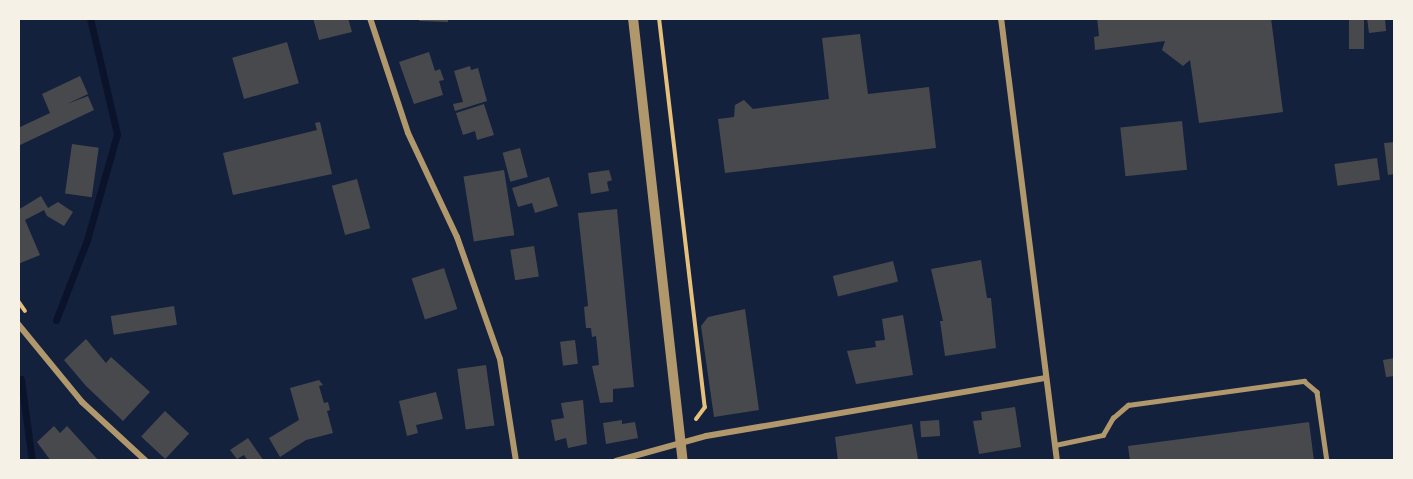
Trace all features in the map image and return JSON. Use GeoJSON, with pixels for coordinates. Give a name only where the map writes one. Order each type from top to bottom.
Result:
{"type":"FeatureCollection","features":[{"type":"Feature","properties":{"kind":"street"},"geometry":{"type":"LineString","coordinates":[[370,18],[408,133],[457,237],[500,359],[516,461]]}},
{"type":"Feature","properties":{"kind":"street"},"geometry":{"type":"LineString","coordinates":[[633,18],[683,461]]}},
{"type":"Feature","properties":{"kind":"street"},"geometry":{"type":"LineString","coordinates":[[1001,18],[1057,461]]}},
{"type":"Feature","properties":{"kind":"street"},"geometry":{"type":"LineString","coordinates":[[18,324],[82,402],[147,461]]}},
{"type":"Feature","properties":{"kind":"street"},"geometry":{"type":"LineString","coordinates":[[18,340],[24,333]]}},
{"type":"Feature","properties":{"kind":"street"},"geometry":{"type":"LineString","coordinates":[[616,461],[706,436],[1046,378]]}},
{"type":"Feature","properties":{"kind":"lane"},"geometry":{"type":"LineString","coordinates":[[1054,445],[1103,435],[1113,418],[1128,405],[1304,381],[1317,392],[1327,461]]}},
{"type":"Feature","properties":{"kind":"path"},"geometry":{"type":"LineString","coordinates":[[659,18],[705,407],[696,417]]}},
{"type":"Feature","properties":{"kind":"building"},"geometry":{"type":"Polygon","coordinates":[[[313,18],[348,18],[352,32],[319,40],[313,18]]]}},
{"type":"Feature","properties":{"kind":"building"},"geometry":{"type":"Polygon","coordinates":[[[420,18],[448,18],[448,22],[419,21],[420,18]]]}},
{"type":"Feature","properties":{"kind":"building"},"geometry":{"type":"Polygon","coordinates":[[[1097,18],[1271,18],[1283,112],[1199,123],[1190,60],[1183,66],[1162,50],[1165,41],[1095,50],[1094,37],[1099,36],[1097,18]]]}},
{"type":"Feature","properties":{"kind":"building"},"geometry":{"type":"Polygon","coordinates":[[[1349,18],[1364,18],[1364,49],[1349,49],[1349,18]]]}},
{"type":"Feature","properties":{"kind":"building"},"geometry":{"type":"Polygon","coordinates":[[[1367,18],[1385,18],[1386,31],[1369,33],[1367,18]]]}},
{"type":"Feature","properties":{"kind":"building"},"geometry":{"type":"Polygon","coordinates":[[[860,34],[868,94],[929,87],[936,148],[725,173],[718,119],[734,117],[735,105],[744,100],[753,109],[829,99],[822,38],[860,34]]]}},
{"type":"Feature","properties":{"kind":"building"},"geometry":{"type":"Polygon","coordinates":[[[287,42],[299,83],[244,99],[232,58],[287,42]]]}},
{"type":"Feature","properties":{"kind":"building"},"geometry":{"type":"Polygon","coordinates":[[[429,52],[435,71],[440,69],[444,80],[439,81],[443,95],[414,104],[399,62],[429,52]]]}},
{"type":"Feature","properties":{"kind":"building"},"geometry":{"type":"Polygon","coordinates":[[[470,66],[471,70],[478,68],[487,101],[455,111],[453,104],[463,102],[454,71],[470,66]]]}},
{"type":"Feature","properties":{"kind":"building"},"geometry":{"type":"Polygon","coordinates":[[[80,76],[88,94],[67,104],[88,96],[94,110],[18,146],[18,128],[50,113],[42,94],[80,76]]]}},
{"type":"Feature","properties":{"kind":"building"},"geometry":{"type":"Polygon","coordinates":[[[484,104],[494,135],[477,140],[475,131],[463,135],[456,113],[484,104]]]}},
{"type":"Feature","properties":{"kind":"building"},"geometry":{"type":"Polygon","coordinates":[[[1182,121],[1187,170],[1125,176],[1120,127],[1182,121]]]}},
{"type":"Feature","properties":{"kind":"building"},"geometry":{"type":"Polygon","coordinates":[[[320,122],[332,174],[233,195],[223,153],[317,130],[315,123],[320,122]]]}},
{"type":"Feature","properties":{"kind":"building"},"geometry":{"type":"Polygon","coordinates":[[[1395,142],[1395,174],[1388,175],[1384,143],[1395,142]]]}},
{"type":"Feature","properties":{"kind":"building"},"geometry":{"type":"Polygon","coordinates":[[[72,144],[99,148],[92,197],[65,194],[72,144]]]}},
{"type":"Feature","properties":{"kind":"building"},"geometry":{"type":"Polygon","coordinates":[[[520,148],[528,177],[510,182],[503,153],[520,148]]]}},
{"type":"Feature","properties":{"kind":"building"},"geometry":{"type":"Polygon","coordinates":[[[1377,158],[1380,180],[1337,186],[1334,164],[1377,158]]]}},
{"type":"Feature","properties":{"kind":"building"},"geometry":{"type":"Polygon","coordinates":[[[504,170],[514,235],[474,242],[464,176],[504,170]]]}},
{"type":"Feature","properties":{"kind":"building"},"geometry":{"type":"Polygon","coordinates":[[[609,170],[612,180],[607,182],[609,191],[591,194],[588,173],[609,170]]]}},
{"type":"Feature","properties":{"kind":"building"},"geometry":{"type":"Polygon","coordinates":[[[549,177],[558,206],[535,213],[532,203],[518,207],[512,188],[549,177]]]}},
{"type":"Feature","properties":{"kind":"building"},"geometry":{"type":"Polygon","coordinates":[[[357,179],[370,228],[345,235],[332,186],[357,179]]]}},
{"type":"Feature","properties":{"kind":"building"},"geometry":{"type":"Polygon","coordinates":[[[41,196],[48,208],[58,202],[73,212],[64,226],[47,216],[44,210],[25,220],[40,255],[18,264],[18,210],[41,196]]]}},
{"type":"Feature","properties":{"kind":"building"},"geometry":{"type":"Polygon","coordinates":[[[617,209],[634,387],[613,389],[613,402],[600,403],[592,366],[599,365],[596,336],[592,337],[591,328],[586,328],[584,307],[588,306],[578,213],[617,209]]]}},
{"type":"Feature","properties":{"kind":"building"},"geometry":{"type":"Polygon","coordinates":[[[534,246],[539,277],[515,280],[510,250],[534,246]]]}},
{"type":"Feature","properties":{"kind":"building"},"geometry":{"type":"Polygon","coordinates":[[[981,260],[987,298],[991,298],[996,348],[945,356],[940,321],[943,321],[931,269],[981,260]]]}},
{"type":"Feature","properties":{"kind":"building"},"geometry":{"type":"Polygon","coordinates":[[[893,261],[898,281],[838,296],[833,276],[893,261]]]}},
{"type":"Feature","properties":{"kind":"building"},"geometry":{"type":"Polygon","coordinates":[[[444,268],[457,309],[425,319],[412,279],[444,268]]]}},
{"type":"Feature","properties":{"kind":"building"},"geometry":{"type":"Polygon","coordinates":[[[174,306],[177,325],[114,335],[111,316],[174,306]]]}},
{"type":"Feature","properties":{"kind":"building"},"geometry":{"type":"Polygon","coordinates":[[[745,309],[759,410],[714,417],[701,326],[708,317],[745,309]]]}},
{"type":"Feature","properties":{"kind":"building"},"geometry":{"type":"Polygon","coordinates":[[[903,315],[913,375],[856,384],[847,351],[876,347],[875,341],[885,340],[882,319],[903,315]]]}},
{"type":"Feature","properties":{"kind":"building"},"geometry":{"type":"Polygon","coordinates":[[[86,339],[106,363],[111,357],[150,392],[123,421],[86,386],[64,360],[86,339]]]}},
{"type":"Feature","properties":{"kind":"building"},"geometry":{"type":"Polygon","coordinates":[[[575,340],[578,364],[563,366],[560,342],[575,340]]]}},
{"type":"Feature","properties":{"kind":"building"},"geometry":{"type":"Polygon","coordinates":[[[1395,358],[1395,376],[1386,377],[1383,360],[1395,358]]]}},
{"type":"Feature","properties":{"kind":"building"},"geometry":{"type":"Polygon","coordinates":[[[486,365],[494,425],[466,429],[457,369],[486,365]]]}},
{"type":"Feature","properties":{"kind":"building"},"geometry":{"type":"Polygon","coordinates":[[[319,380],[323,385],[319,386],[324,403],[328,402],[330,410],[327,411],[333,433],[306,440],[280,457],[269,438],[299,420],[290,388],[319,380]]]}},
{"type":"Feature","properties":{"kind":"building"},"geometry":{"type":"Polygon","coordinates":[[[436,392],[443,419],[416,425],[418,433],[407,436],[399,401],[436,392]]]}},
{"type":"Feature","properties":{"kind":"building"},"geometry":{"type":"Polygon","coordinates":[[[583,400],[587,444],[568,448],[566,438],[555,441],[551,420],[564,418],[561,403],[583,400]]]}},
{"type":"Feature","properties":{"kind":"building"},"geometry":{"type":"Polygon","coordinates":[[[1015,407],[1021,447],[979,454],[973,421],[982,420],[981,412],[1015,407]]]}},
{"type":"Feature","properties":{"kind":"building"},"geometry":{"type":"Polygon","coordinates":[[[165,411],[189,434],[165,459],[141,437],[165,411]]]}},
{"type":"Feature","properties":{"kind":"building"},"geometry":{"type":"Polygon","coordinates":[[[622,420],[622,424],[635,422],[638,438],[606,444],[603,423],[622,420]]]}},
{"type":"Feature","properties":{"kind":"building"},"geometry":{"type":"Polygon","coordinates":[[[939,420],[940,436],[921,437],[920,421],[939,420]]]}},
{"type":"Feature","properties":{"kind":"building"},"geometry":{"type":"Polygon","coordinates":[[[1309,422],[1314,461],[1130,461],[1128,446],[1309,422]]]}},
{"type":"Feature","properties":{"kind":"building"},"geometry":{"type":"Polygon","coordinates":[[[912,424],[918,459],[838,461],[835,437],[912,424]]]}},
{"type":"Feature","properties":{"kind":"building"},"geometry":{"type":"Polygon","coordinates":[[[54,426],[60,433],[67,426],[99,461],[51,461],[37,442],[54,426]]]}},
{"type":"Feature","properties":{"kind":"building"},"geometry":{"type":"Polygon","coordinates":[[[248,438],[264,461],[248,461],[244,455],[237,459],[230,450],[248,438]]]}},
{"type":"Feature","properties":{"kind":"waterway"},"geometry":{"type":"LineString","coordinates":[[56,320],[87,240],[117,134],[90,18]]}},
{"type":"Feature","properties":{"kind":"waterway"},"geometry":{"type":"LineString","coordinates":[[21,379],[32,461]]}}]}
